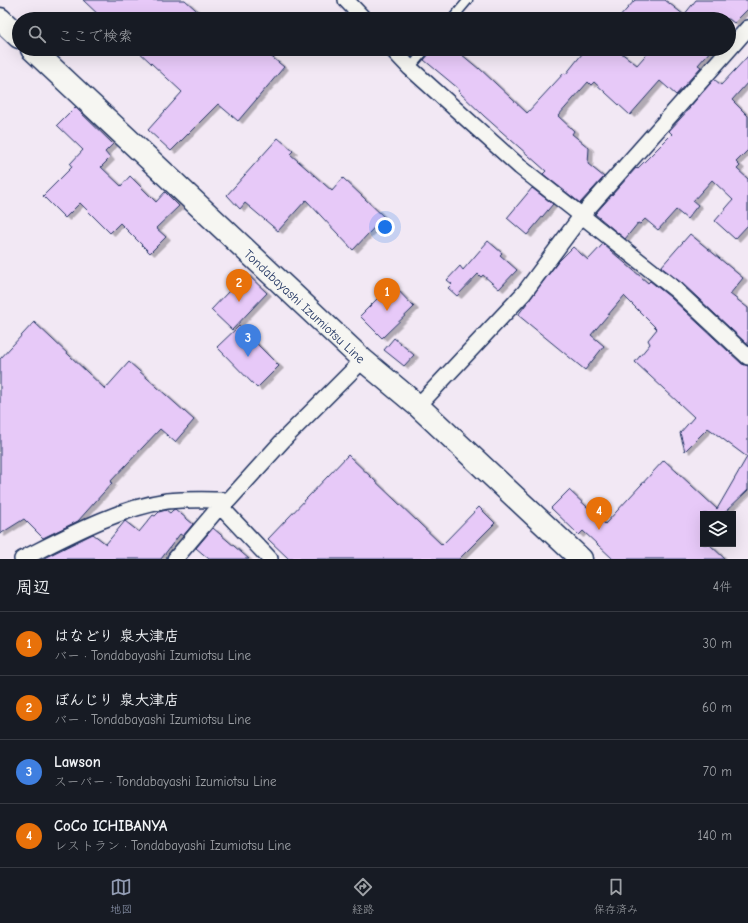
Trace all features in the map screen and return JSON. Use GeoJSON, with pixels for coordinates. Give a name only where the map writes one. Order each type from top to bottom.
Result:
{"type":"FeatureCollection","features":[{"type":"Feature","properties":{"kind":"main road"},"geometry":{"type":"LineString","coordinates":[[0,19],[12,30]]}},
{"type":"Feature","properties":{"kind":"main road","name":"Tondabayashi Izumiotsu Line"},"geometry":{"type":"LineString","coordinates":[[39,56],[363,360],[418,406],[581,559]]}},
{"type":"Feature","properties":{"kind":"street"},"geometry":{"type":"LineString","coordinates":[[346,0],[357,12]]}},
{"type":"Feature","properties":{"kind":"street"},"geometry":{"type":"LineString","coordinates":[[736,42],[748,28]]}},
{"type":"Feature","properties":{"kind":"street"},"geometry":{"type":"LineString","coordinates":[[399,56],[520,167],[676,290],[748,357]]}},
{"type":"Feature","properties":{"kind":"street"},"geometry":{"type":"LineString","coordinates":[[418,406],[524,294],[582,215],[723,56]]}},
{"type":"Feature","properties":{"kind":"street"},"geometry":{"type":"LineString","coordinates":[[176,559],[287,436],[363,360]]}},
{"type":"Feature","properties":{"kind":"street"},"geometry":{"type":"LineString","coordinates":[[22,559],[80,529],[137,508],[168,501],[225,503],[270,559]]}},
{"type":"Feature","properties":{"kind":"lane"},"geometry":{"type":"LineString","coordinates":[[458,12],[468,0]]}},
{"type":"Feature","properties":{"kind":"lane"},"geometry":{"type":"LineString","coordinates":[[410,68],[420,56]]}},
{"type":"Feature","properties":{"kind":"building"},"geometry":{"type":"Polygon","coordinates":[[[83,0],[185,0],[198,12],[96,12],[83,0]]]}},
{"type":"Feature","properties":{"kind":"building"},"geometry":{"type":"Polygon","coordinates":[[[635,0],[665,0],[680,12],[624,12],[635,0]]]}},
{"type":"Feature","properties":{"kind":"building"},"geometry":{"type":"Polygon","coordinates":[[[696,0],[748,0],[748,9],[736,21],[736,12],[686,12],[696,0]]]}},
{"type":"Feature","properties":{"kind":"building"},"geometry":{"type":"Polygon","coordinates":[[[143,56],[270,56],[284,67],[238,121],[218,104],[171,151],[148,130],[182,92],[143,56]]]}},
{"type":"Feature","properties":{"kind":"building"},"geometry":{"type":"Polygon","coordinates":[[[427,56],[463,56],[479,68],[527,113],[564,73],[566,74],[580,56],[625,56],[637,65],[645,56],[706,56],[698,65],[701,67],[676,95],[660,81],[630,115],[594,82],[591,85],[588,82],[558,116],[574,131],[572,134],[589,148],[588,164],[604,177],[580,203],[543,174],[546,171],[484,116],[458,91],[459,89],[424,60],[427,56]]]}},
{"type":"Feature","properties":{"kind":"building"},"geometry":{"type":"Polygon","coordinates":[[[748,56],[748,82],[732,100],[748,116],[748,150],[736,162],[740,166],[737,169],[748,179],[748,225],[735,239],[715,221],[733,200],[712,180],[693,201],[698,205],[687,219],[676,210],[658,230],[645,219],[640,224],[638,223],[625,239],[595,214],[636,168],[637,169],[672,134],[669,131],[714,79],[721,85],[748,56]]]}},
{"type":"Feature","properties":{"kind":"building"},"geometry":{"type":"Polygon","coordinates":[[[75,107],[113,144],[105,152],[110,158],[101,167],[121,186],[130,176],[156,202],[165,192],[179,206],[156,228],[166,237],[150,253],[120,223],[110,233],[80,203],[65,218],[43,196],[72,167],[70,164],[83,150],[57,125],[75,107]]]}},
{"type":"Feature","properties":{"kind":"building"},"geometry":{"type":"Polygon","coordinates":[[[278,138],[293,151],[290,154],[332,191],[343,178],[384,217],[353,250],[306,200],[278,231],[245,203],[240,209],[227,195],[278,138]]]}},
{"type":"Feature","properties":{"kind":"building"},"geometry":{"type":"Polygon","coordinates":[[[532,188],[553,204],[527,235],[507,218],[532,188]]]}},
{"type":"Feature","properties":{"kind":"building"},"geometry":{"type":"Polygon","coordinates":[[[690,234],[743,278],[730,294],[748,308],[748,345],[682,283],[661,267],[690,234]]]}},
{"type":"Feature","properties":{"kind":"building"},"geometry":{"type":"Polygon","coordinates":[[[488,241],[502,253],[500,255],[517,270],[499,289],[483,275],[481,277],[478,274],[457,296],[448,288],[452,284],[447,280],[460,266],[463,270],[488,241]]]}},
{"type":"Feature","properties":{"kind":"building"},"geometry":{"type":"Polygon","coordinates":[[[603,244],[648,283],[650,281],[670,297],[742,364],[748,366],[748,490],[726,511],[700,511],[700,547],[712,547],[725,559],[613,559],[583,531],[579,535],[551,508],[569,490],[605,524],[664,460],[717,509],[747,457],[708,428],[685,451],[680,433],[694,417],[635,362],[650,344],[648,340],[657,329],[624,296],[591,335],[604,346],[585,370],[518,315],[558,262],[573,247],[588,260],[603,244]]]}},
{"type":"Feature","properties":{"kind":"building"},"geometry":{"type":"Polygon","coordinates":[[[246,273],[267,293],[232,330],[211,310],[246,273]]]}},
{"type":"Feature","properties":{"kind":"building"},"geometry":{"type":"Polygon","coordinates":[[[392,284],[414,307],[382,338],[360,316],[392,284]]]}},
{"type":"Feature","properties":{"kind":"building"},"geometry":{"type":"Polygon","coordinates":[[[34,322],[105,389],[129,362],[194,420],[175,442],[160,429],[110,482],[112,483],[78,521],[43,538],[24,519],[0,534],[0,359],[34,322]]]}},
{"type":"Feature","properties":{"kind":"building"},"geometry":{"type":"Polygon","coordinates":[[[239,326],[279,366],[257,388],[217,347],[239,326]]]}},
{"type":"Feature","properties":{"kind":"building"},"geometry":{"type":"Polygon","coordinates":[[[394,338],[414,355],[404,366],[384,350],[394,338]]]}},
{"type":"Feature","properties":{"kind":"building"},"geometry":{"type":"Polygon","coordinates":[[[348,455],[442,545],[479,507],[495,523],[459,559],[289,559],[268,539],[348,455]]]}},
{"type":"Feature","properties":{"kind":"building"},"geometry":{"type":"Polygon","coordinates":[[[175,509],[193,524],[183,536],[180,534],[161,559],[42,559],[93,534],[106,544],[125,521],[139,532],[153,515],[155,516],[159,512],[166,510],[170,513],[175,509]]]}},
{"type":"Feature","properties":{"kind":"building"},"geometry":{"type":"Polygon","coordinates":[[[213,528],[249,559],[209,559],[196,548],[213,528]]]}},
{"type":"Feature","properties":{"kind":"place","name":"ぼんじり 泉大津店"},"geometry":{"type":"Point","coordinates":[239,302]}},
{"type":"Feature","properties":{"kind":"place","name":"はなどり 泉大津店"},"geometry":{"type":"Point","coordinates":[387,311]}},
{"type":"Feature","properties":{"kind":"place","name":"Lawson"},"geometry":{"type":"Point","coordinates":[248,357]}},
{"type":"Feature","properties":{"kind":"place","name":"CoCo ICHIBANYA"},"geometry":{"type":"Point","coordinates":[599,530]}}]}
